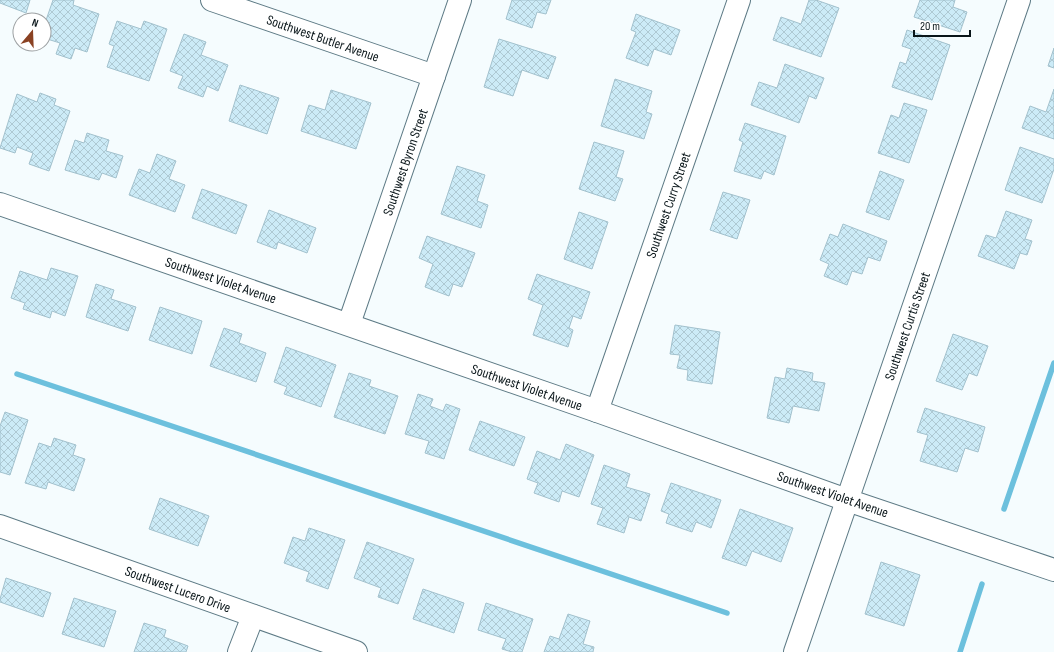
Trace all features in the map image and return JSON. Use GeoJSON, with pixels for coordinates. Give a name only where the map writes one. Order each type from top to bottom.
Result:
{"type":"FeatureCollection","features":[{"type":"Feature","properties":{"kind":"street","name":"Southwest Butler Avenue"},"geometry":{"type":"LineString","coordinates":[[212,0],[434,76]]}},
{"type":"Feature","properties":{"kind":"street","name":"Southwest Byron Street"},"geometry":{"type":"LineString","coordinates":[[349,324],[460,0]]}},
{"type":"Feature","properties":{"kind":"street","name":"Southwest Curry Street"},"geometry":{"type":"LineString","coordinates":[[597,411],[739,0]]}},
{"type":"Feature","properties":{"kind":"street","name":"Southwest Curtis Street"},"geometry":{"type":"LineString","coordinates":[[795,652],[1019,0]]}},
{"type":"Feature","properties":{"kind":"street","name":"Southwest Violet Avenue"},"geometry":{"type":"LineString","coordinates":[[0,204],[349,324],[847,500],[1054,570]]}},
{"type":"Feature","properties":{"kind":"street","name":"Southwest Lucero Drive"},"geometry":{"type":"LineString","coordinates":[[0,526],[356,652]]}},
{"type":"Feature","properties":{"kind":"street"},"geometry":{"type":"LineString","coordinates":[[239,652],[253,616]]}},
{"type":"Feature","properties":{"kind":"building"},"geometry":{"type":"Polygon","coordinates":[[[0,0],[30,0],[26,12],[0,3],[0,0]]]}},
{"type":"Feature","properties":{"kind":"building"},"geometry":{"type":"Polygon","coordinates":[[[53,0],[74,0],[73,5],[99,14],[87,52],[75,48],[71,59],[56,54],[60,43],[52,40],[52,12],[49,12],[53,0]]]}},
{"type":"Feature","properties":{"kind":"building"},"geometry":{"type":"Polygon","coordinates":[[[512,0],[551,0],[546,14],[537,12],[532,28],[506,19],[512,0]]]}},
{"type":"Feature","properties":{"kind":"building"},"geometry":{"type":"Polygon","coordinates":[[[809,0],[816,0],[839,8],[821,57],[773,40],[781,17],[801,24],[809,0]]]}},
{"type":"Feature","properties":{"kind":"building"},"geometry":{"type":"Polygon","coordinates":[[[920,0],[955,0],[953,7],[967,12],[960,32],[914,17],[920,0]]]}},
{"type":"Feature","properties":{"kind":"building"},"geometry":{"type":"Polygon","coordinates":[[[636,14],[680,30],[671,55],[654,49],[648,66],[626,58],[636,32],[631,30],[636,14]]]}},
{"type":"Feature","properties":{"kind":"building"},"geometry":{"type":"Polygon","coordinates":[[[117,21],[141,29],[144,21],[167,29],[149,81],[107,67],[114,46],[109,44],[117,21]]]}},
{"type":"Feature","properties":{"kind":"building"},"geometry":{"type":"Polygon","coordinates":[[[907,30],[950,45],[932,100],[892,87],[900,62],[906,64],[911,49],[902,46],[907,30]]]}},
{"type":"Feature","properties":{"kind":"building"},"geometry":{"type":"Polygon","coordinates":[[[184,34],[206,42],[201,55],[228,65],[218,91],[207,86],[203,97],[178,88],[183,76],[170,71],[184,34]]]}},
{"type":"Feature","properties":{"kind":"building"},"geometry":{"type":"Polygon","coordinates":[[[499,39],[556,57],[548,79],[522,70],[513,96],[484,87],[499,39]]]}},
{"type":"Feature","properties":{"kind":"building"},"geometry":{"type":"Polygon","coordinates":[[[1054,48],[1054,68],[1048,66],[1054,48]]]}},
{"type":"Feature","properties":{"kind":"building"},"geometry":{"type":"Polygon","coordinates":[[[785,64],[824,78],[816,99],[809,96],[799,123],[751,105],[759,82],[777,88],[785,64]]]}},
{"type":"Feature","properties":{"kind":"building"},"geometry":{"type":"Polygon","coordinates":[[[615,79],[652,91],[646,112],[652,114],[644,139],[601,126],[615,79]]]}},
{"type":"Feature","properties":{"kind":"building"},"geometry":{"type":"Polygon","coordinates":[[[240,85],[279,98],[267,134],[229,121],[240,85]]]}},
{"type":"Feature","properties":{"kind":"building"},"geometry":{"type":"Polygon","coordinates":[[[1054,89],[1054,139],[1022,128],[1030,106],[1046,112],[1054,89]]]}},
{"type":"Feature","properties":{"kind":"building"},"geometry":{"type":"Polygon","coordinates":[[[331,90],[371,103],[356,149],[301,131],[309,105],[325,110],[331,90]]]}},
{"type":"Feature","properties":{"kind":"building"},"geometry":{"type":"Polygon","coordinates":[[[40,93],[56,99],[54,105],[70,111],[49,171],[29,164],[33,153],[17,147],[15,153],[0,148],[17,94],[37,102],[40,93]]]}},
{"type":"Feature","properties":{"kind":"building"},"geometry":{"type":"Polygon","coordinates":[[[904,103],[927,110],[909,163],[878,153],[891,115],[899,118],[904,103]]]}},
{"type":"Feature","properties":{"kind":"building"},"geometry":{"type":"Polygon","coordinates":[[[745,123],[786,136],[774,175],[764,171],[761,179],[734,171],[743,142],[739,140],[745,123]]]}},
{"type":"Feature","properties":{"kind":"building"},"geometry":{"type":"Polygon","coordinates":[[[87,133],[109,140],[106,151],[123,156],[116,178],[102,173],[99,180],[65,170],[75,140],[84,143],[87,133]]]}},
{"type":"Feature","properties":{"kind":"building"},"geometry":{"type":"Polygon","coordinates":[[[594,142],[624,151],[616,177],[623,179],[615,201],[579,189],[594,142]]]}},
{"type":"Feature","properties":{"kind":"building"},"geometry":{"type":"Polygon","coordinates":[[[1020,147],[1054,159],[1054,169],[1042,203],[1005,190],[1020,147]]]}},
{"type":"Feature","properties":{"kind":"building"},"geometry":{"type":"Polygon","coordinates":[[[157,154],[176,161],[169,179],[185,185],[175,212],[129,195],[139,169],[150,173],[157,154]]]}},
{"type":"Feature","properties":{"kind":"building"},"geometry":{"type":"Polygon","coordinates":[[[457,166],[485,175],[477,201],[488,205],[481,228],[441,214],[457,166]]]}},
{"type":"Feature","properties":{"kind":"building"},"geometry":{"type":"Polygon","coordinates":[[[880,171],[904,180],[889,220],[866,212],[880,171]]]}},
{"type":"Feature","properties":{"kind":"building"},"geometry":{"type":"Polygon","coordinates":[[[202,189],[247,205],[236,234],[192,218],[202,189]]]}},
{"type":"Feature","properties":{"kind":"building"},"geometry":{"type":"Polygon","coordinates":[[[723,192],[750,200],[737,239],[710,230],[723,192]]]}},
{"type":"Feature","properties":{"kind":"building"},"geometry":{"type":"Polygon","coordinates":[[[269,210],[316,228],[307,253],[278,242],[276,249],[257,242],[269,210]]]}},
{"type":"Feature","properties":{"kind":"building"},"geometry":{"type":"Polygon","coordinates":[[[1006,211],[1032,220],[1025,239],[1032,241],[1027,255],[1020,253],[1014,269],[978,256],[986,235],[996,238],[1006,211]]]}},
{"type":"Feature","properties":{"kind":"building"},"geometry":{"type":"Polygon","coordinates":[[[579,212],[608,222],[592,269],[564,259],[579,212]]]}},
{"type":"Feature","properties":{"kind":"building"},"geometry":{"type":"Polygon","coordinates":[[[843,224],[887,241],[880,261],[868,257],[862,274],[852,271],[847,285],[824,276],[829,264],[820,260],[830,234],[838,237],[843,224]]]}},
{"type":"Feature","properties":{"kind":"building"},"geometry":{"type":"Polygon","coordinates":[[[427,236],[475,253],[462,287],[453,284],[449,296],[425,287],[433,264],[419,258],[427,236]]]}},
{"type":"Feature","properties":{"kind":"building"},"geometry":{"type":"Polygon","coordinates":[[[51,268],[78,276],[65,316],[52,311],[50,318],[23,309],[25,303],[11,298],[20,271],[47,280],[51,268]]]}},
{"type":"Feature","properties":{"kind":"building"},"geometry":{"type":"Polygon","coordinates":[[[537,274],[590,292],[581,319],[573,316],[569,328],[573,330],[568,347],[533,335],[543,305],[528,299],[537,274]]]}},
{"type":"Feature","properties":{"kind":"building"},"geometry":{"type":"Polygon","coordinates":[[[96,284],[114,290],[111,299],[136,307],[128,331],[86,317],[96,284]]]}},
{"type":"Feature","properties":{"kind":"building"},"geometry":{"type":"Polygon","coordinates":[[[160,307],[202,321],[192,354],[149,340],[160,307]]]}},
{"type":"Feature","properties":{"kind":"building"},"geometry":{"type":"Polygon","coordinates":[[[675,325],[720,332],[712,384],[687,380],[688,370],[677,368],[680,355],[670,354],[675,325]]]}},
{"type":"Feature","properties":{"kind":"building"},"geometry":{"type":"Polygon","coordinates":[[[224,328],[242,334],[239,343],[266,353],[256,382],[210,366],[224,328]]]}},
{"type":"Feature","properties":{"kind":"building"},"geometry":{"type":"Polygon","coordinates":[[[953,334],[988,346],[977,376],[969,373],[962,390],[936,381],[953,334]]]}},
{"type":"Feature","properties":{"kind":"building"},"geometry":{"type":"Polygon","coordinates":[[[286,347],[336,365],[321,407],[284,394],[287,387],[274,382],[286,347]]]}},
{"type":"Feature","properties":{"kind":"building"},"geometry":{"type":"Polygon","coordinates":[[[787,368],[813,373],[812,381],[825,383],[819,411],[793,406],[789,423],[767,418],[775,377],[785,379],[787,368]]]}},
{"type":"Feature","properties":{"kind":"building"},"geometry":{"type":"Polygon","coordinates":[[[349,373],[371,380],[369,386],[398,396],[385,434],[334,417],[349,373]]]}},
{"type":"Feature","properties":{"kind":"building"},"geometry":{"type":"Polygon","coordinates":[[[418,394],[433,399],[430,406],[443,411],[446,404],[460,409],[444,459],[425,453],[429,441],[405,434],[418,394]]]}},
{"type":"Feature","properties":{"kind":"building"},"geometry":{"type":"Polygon","coordinates":[[[925,408],[985,427],[978,452],[965,448],[957,472],[920,461],[928,435],[917,432],[925,408]]]}},
{"type":"Feature","properties":{"kind":"building"},"geometry":{"type":"Polygon","coordinates":[[[5,412],[28,420],[10,475],[0,472],[0,426],[5,412]]]}},
{"type":"Feature","properties":{"kind":"building"},"geometry":{"type":"Polygon","coordinates":[[[480,421],[525,437],[514,466],[469,450],[480,421]]]}},
{"type":"Feature","properties":{"kind":"building"},"geometry":{"type":"Polygon","coordinates":[[[54,438],[76,445],[73,455],[85,459],[74,491],[48,482],[46,489],[25,483],[39,443],[51,447],[54,438]]]}},
{"type":"Feature","properties":{"kind":"building"},"geometry":{"type":"Polygon","coordinates":[[[566,444],[594,455],[579,497],[562,491],[559,502],[534,493],[538,483],[527,479],[537,451],[560,460],[566,444]]]}},
{"type":"Feature","properties":{"kind":"building"},"geometry":{"type":"Polygon","coordinates":[[[604,465],[630,474],[626,487],[650,494],[641,521],[629,517],[624,533],[597,524],[603,508],[591,504],[604,465]]]}},
{"type":"Feature","properties":{"kind":"building"},"geometry":{"type":"Polygon","coordinates":[[[671,483],[721,500],[711,528],[696,522],[692,532],[666,523],[669,514],[661,511],[671,483]]]}},
{"type":"Feature","properties":{"kind":"building"},"geometry":{"type":"Polygon","coordinates":[[[160,498],[209,516],[198,546],[149,529],[160,498]]]}},
{"type":"Feature","properties":{"kind":"building"},"geometry":{"type":"Polygon","coordinates":[[[740,509],[793,528],[781,562],[752,551],[746,566],[722,558],[740,509]]]}},
{"type":"Feature","properties":{"kind":"building"},"geometry":{"type":"Polygon","coordinates":[[[309,528],[345,540],[328,589],[306,581],[309,572],[284,563],[293,537],[305,541],[309,528]]]}},
{"type":"Feature","properties":{"kind":"building"},"geometry":{"type":"Polygon","coordinates":[[[367,542],[414,559],[398,604],[378,597],[381,588],[354,578],[367,542]]]}},
{"type":"Feature","properties":{"kind":"building"},"geometry":{"type":"Polygon","coordinates":[[[881,562],[920,575],[904,626],[865,614],[881,562]]]}},
{"type":"Feature","properties":{"kind":"building"},"geometry":{"type":"Polygon","coordinates":[[[6,578],[51,593],[43,617],[0,602],[6,578]]]}},
{"type":"Feature","properties":{"kind":"building"},"geometry":{"type":"Polygon","coordinates":[[[423,589],[464,603],[454,633],[413,619],[423,589]]]}},
{"type":"Feature","properties":{"kind":"building"},"geometry":{"type":"Polygon","coordinates":[[[74,598],[116,611],[104,647],[62,634],[74,598]]]}},
{"type":"Feature","properties":{"kind":"building"},"geometry":{"type":"Polygon","coordinates":[[[486,603],[533,619],[522,652],[512,652],[502,649],[506,639],[478,630],[486,603]]]}},
{"type":"Feature","properties":{"kind":"building"},"geometry":{"type":"Polygon","coordinates":[[[568,614],[590,621],[583,644],[594,647],[593,652],[544,652],[550,636],[559,639],[568,614]]]}},
{"type":"Feature","properties":{"kind":"building"},"geometry":{"type":"Polygon","coordinates":[[[144,623],[166,630],[164,637],[188,646],[186,652],[134,652],[144,623]]]}},
{"type":"Feature","properties":{"kind":"waterway"},"geometry":{"type":"LineString","coordinates":[[1004,509],[1054,363]]}},
{"type":"Feature","properties":{"kind":"waterway"},"geometry":{"type":"LineString","coordinates":[[17,374],[727,613]]}},
{"type":"Feature","properties":{"kind":"waterway"},"geometry":{"type":"LineString","coordinates":[[960,652],[982,584]]}}]}
